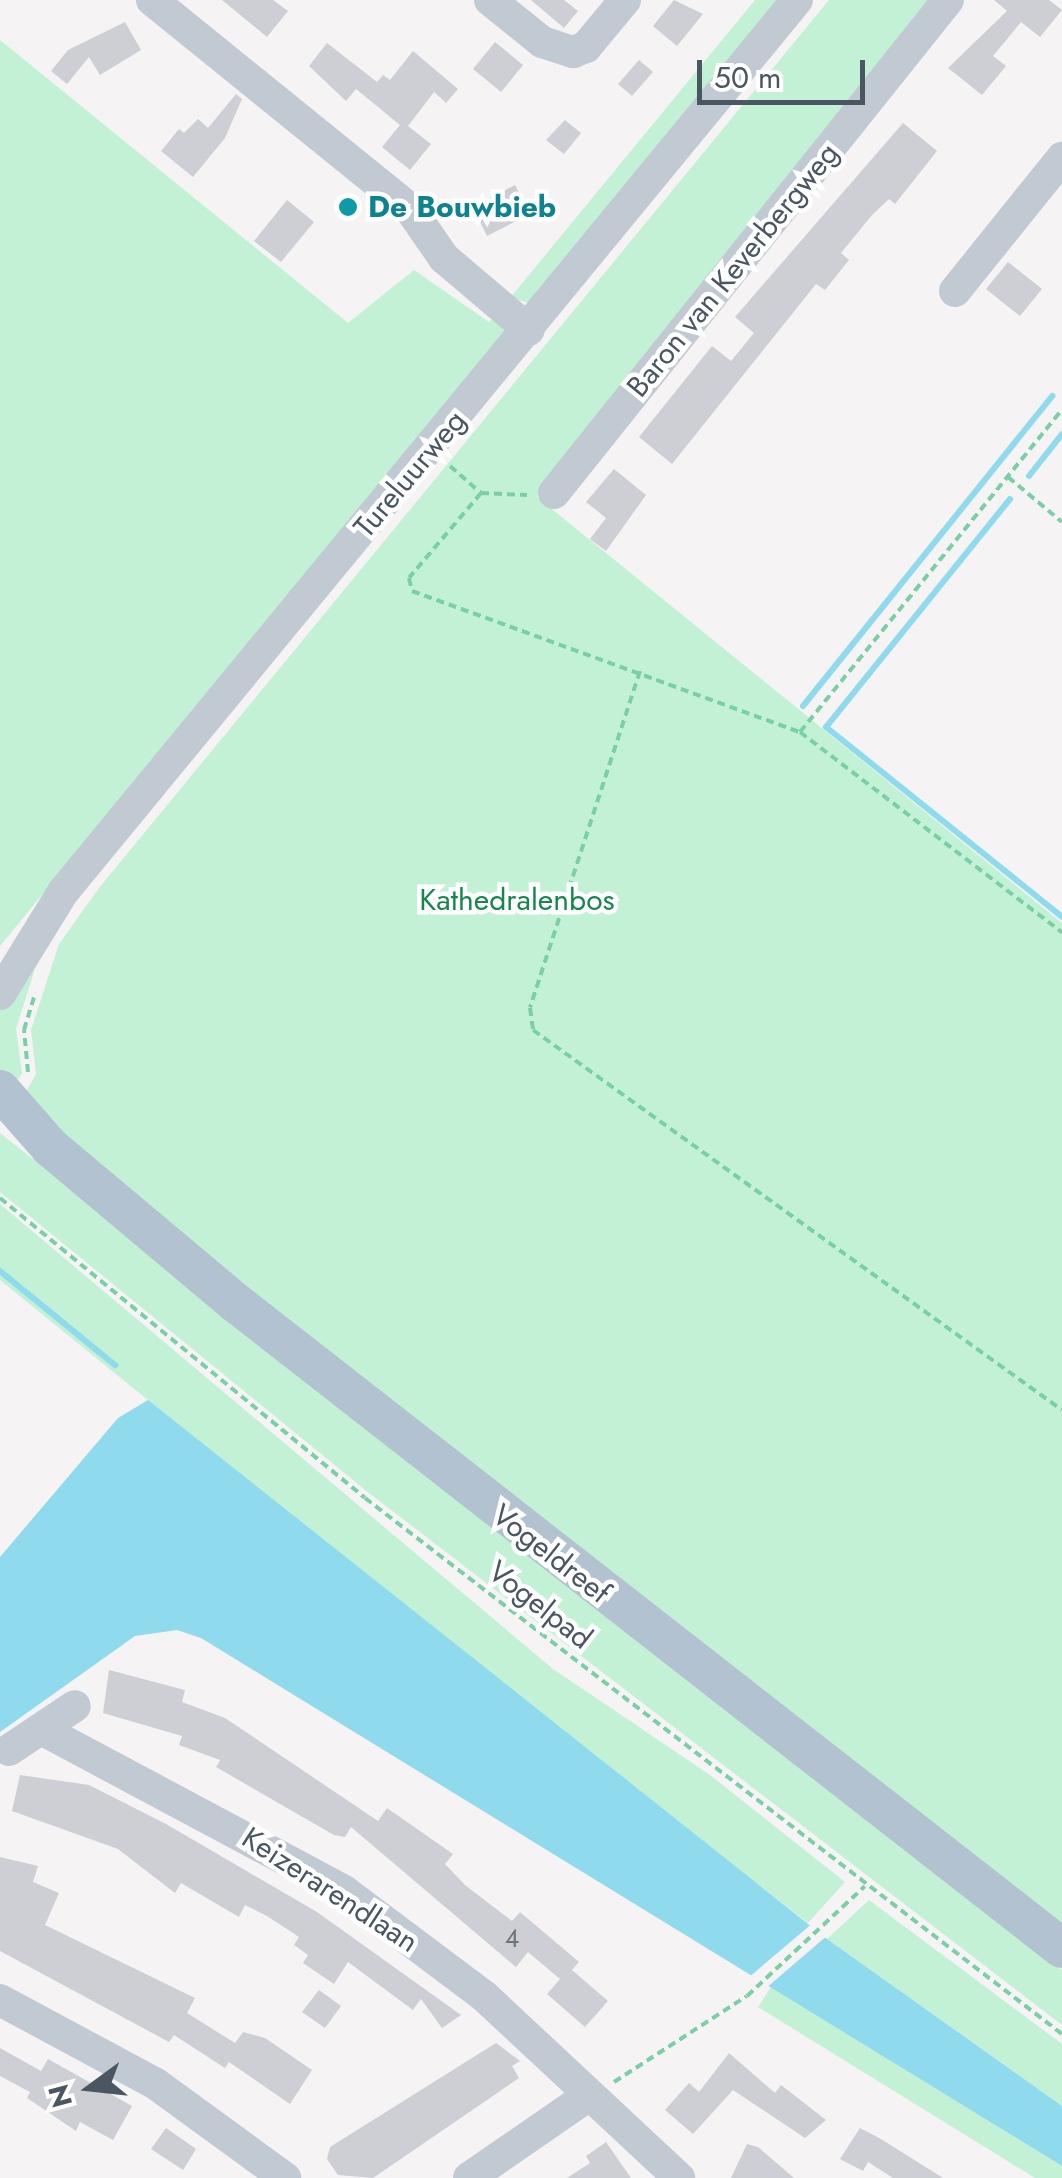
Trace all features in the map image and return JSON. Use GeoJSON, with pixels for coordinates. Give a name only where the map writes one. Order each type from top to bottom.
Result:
{"type":"FeatureCollection","features":[{"type":"Feature","properties":{"kind":"main road","name":"Vogeldreef"},"geometry":{"type":"LineString","coordinates":[[4,1105],[50,1147],[475,1495],[1062,1948]]}},
{"type":"Feature","properties":{"kind":"street"},"geometry":{"type":"LineString","coordinates":[[152,0],[410,209],[444,258],[529,330]]}},
{"type":"Feature","properties":{"kind":"street"},"geometry":{"type":"LineString","coordinates":[[490,0],[542,42],[573,52],[586,47],[625,0]]}},
{"type":"Feature","properties":{"kind":"street","name":"Tureluurweg"},"geometry":{"type":"LineString","coordinates":[[0,994],[11,955],[797,0]]}},
{"type":"Feature","properties":{"kind":"street","name":"Baron van Keverbergweg"},"geometry":{"type":"LineString","coordinates":[[554,493],[948,0]]}},
{"type":"Feature","properties":{"kind":"street"},"geometry":{"type":"LineString","coordinates":[[955,291],[1062,158]]}},
{"type":"Feature","properties":{"kind":"street"},"geometry":{"type":"LineString","coordinates":[[9,1750],[76,1706]]}},
{"type":"Feature","properties":{"kind":"street","name":"Keizerarendlaan"},"geometry":{"type":"LineString","coordinates":[[41,1729],[344,1891],[484,1996],[680,2178]]}},
{"type":"Feature","properties":{"kind":"street"},"geometry":{"type":"LineString","coordinates":[[0,2000],[156,2084],[285,2178]]}},
{"type":"Feature","properties":{"kind":"street"},"geometry":{"type":"LineString","coordinates":[[469,2178],[588,2096]]}},
{"type":"Feature","properties":{"kind":"path"},"geometry":{"type":"LineString","coordinates":[[800,732],[1062,410]]}},
{"type":"Feature","properties":{"kind":"path"},"geometry":{"type":"LineString","coordinates":[[446,463],[482,493],[554,493]]}},
{"type":"Feature","properties":{"kind":"path"},"geometry":{"type":"LineString","coordinates":[[1008,477],[1062,522]]}},
{"type":"Feature","properties":{"kind":"path"},"geometry":{"type":"LineString","coordinates":[[482,493],[409,578],[412,591],[640,670],[800,732],[1062,932]]}},
{"type":"Feature","properties":{"kind":"path"},"geometry":{"type":"LineString","coordinates":[[640,670],[530,1008],[534,1030],[1062,1410]]}},
{"type":"Feature","properties":{"kind":"path"},"geometry":{"type":"LineString","coordinates":[[4,1105],[28,1083],[24,1030],[36,989]]}},
{"type":"Feature","properties":{"kind":"path","name":"Vogelpad"},"geometry":{"type":"LineString","coordinates":[[0,1198],[365,1498],[1062,2034]]}},
{"type":"Feature","properties":{"kind":"path"},"geometry":{"type":"LineString","coordinates":[[588,2096],[747,1996],[833,1921],[865,1886]]}},
{"type":"Feature","properties":{"kind":"green space"},"geometry":{"type":"Polygon","coordinates":[[[755,0],[779,0],[530,303],[510,298],[755,0]]]}},
{"type":"Feature","properties":{"kind":"green space","name":"Kathedralenbos"},"geometry":{"type":"Polygon","coordinates":[[[829,0],[938,0],[537,497],[1062,923],[1062,1932],[376,1401],[22,1099],[36,1074],[31,1030],[59,944],[99,888],[829,0]]]}},
{"type":"Feature","properties":{"kind":"green space"},"geometry":{"type":"Polygon","coordinates":[[[0,40],[348,323],[414,270],[489,322],[497,314],[504,331],[0,946],[0,40]]]}},
{"type":"Feature","properties":{"kind":"green space"},"geometry":{"type":"Polygon","coordinates":[[[40,953],[16,1029],[22,1073],[11,1092],[0,1083],[0,1006],[40,953]]]}},
{"type":"Feature","properties":{"kind":"green space"},"geometry":{"type":"Polygon","coordinates":[[[0,1133],[1062,1970],[1062,2025],[369,1493],[0,1192],[0,1133]]]}},
{"type":"Feature","properties":{"kind":"green space"},"geometry":{"type":"Polygon","coordinates":[[[0,1204],[553,1669],[710,1775],[845,1882],[808,1923],[461,1654],[0,1280],[0,1204]]]}},
{"type":"Feature","properties":{"kind":"green space"},"geometry":{"type":"Polygon","coordinates":[[[869,1900],[1062,2044],[1062,2106],[827,1939],[869,1900]]]}},
{"type":"Feature","properties":{"kind":"green space"},"geometry":{"type":"Polygon","coordinates":[[[771,1987],[1062,2166],[1062,2178],[1035,2178],[758,2007],[771,1987]]]}},
{"type":"Feature","properties":{"kind":"water"},"geometry":{"type":"Polygon","coordinates":[[[148,1400],[827,1939],[1062,2106],[1062,2166],[201,1638],[177,1630],[135,1636],[0,1732],[0,1557],[118,1418],[148,1400]]]}},
{"type":"Feature","properties":{"kind":"pier"},"geometry":{"type":"Polygon","coordinates":[[[814,1922],[829,1934],[765,1989],[748,1978],[814,1922]]]}},
{"type":"Feature","properties":{"kind":"building"},"geometry":{"type":"Polygon","coordinates":[[[222,0],[273,0],[288,11],[267,37],[222,0]]]}},
{"type":"Feature","properties":{"kind":"building"},"geometry":{"type":"Polygon","coordinates":[[[531,0],[564,0],[578,11],[564,28],[531,0]]]}},
{"type":"Feature","properties":{"kind":"building"},"geometry":{"type":"Polygon","coordinates":[[[674,0],[703,14],[677,46],[653,26],[674,0]]]}},
{"type":"Feature","properties":{"kind":"building"},"geometry":{"type":"Polygon","coordinates":[[[994,0],[1049,0],[1062,10],[1040,37],[1021,22],[993,56],[1006,66],[982,95],[948,68],[1007,11],[994,0]]]}},
{"type":"Feature","properties":{"kind":"building"},"geometry":{"type":"Polygon","coordinates":[[[125,22],[141,50],[100,75],[89,57],[67,84],[51,71],[68,50],[125,22]]]}},
{"type":"Feature","properties":{"kind":"building"},"geometry":{"type":"Polygon","coordinates":[[[495,42],[523,65],[501,92],[473,69],[495,42]]]}},
{"type":"Feature","properties":{"kind":"building"},"geometry":{"type":"Polygon","coordinates":[[[327,43],[377,82],[383,75],[390,80],[413,51],[458,89],[446,103],[434,92],[408,126],[431,144],[410,170],[382,147],[400,125],[356,89],[346,101],[309,66],[327,43]]]}},
{"type":"Feature","properties":{"kind":"building"},"geometry":{"type":"Polygon","coordinates":[[[639,60],[653,72],[632,96],[618,84],[639,60]]]}},
{"type":"Feature","properties":{"kind":"building"},"geometry":{"type":"Polygon","coordinates":[[[236,94],[242,99],[225,138],[193,177],[161,151],[179,129],[184,133],[198,119],[208,128],[236,94]]]}},
{"type":"Feature","properties":{"kind":"building"},"geometry":{"type":"Polygon","coordinates":[[[565,120],[581,133],[564,154],[546,140],[565,120]]]}},
{"type":"Feature","properties":{"kind":"building"},"geometry":{"type":"Polygon","coordinates":[[[903,123],[937,151],[895,204],[889,199],[872,215],[841,253],[849,260],[825,290],[816,284],[672,464],[639,437],[712,346],[731,361],[754,333],[735,317],[903,123]]]}},
{"type":"Feature","properties":{"kind":"building"},"geometry":{"type":"Polygon","coordinates":[[[515,185],[530,214],[487,236],[473,207],[515,185]]]}},
{"type":"Feature","properties":{"kind":"building"},"geometry":{"type":"Polygon","coordinates":[[[287,200],[314,222],[281,262],[254,241],[287,200]]]}},
{"type":"Feature","properties":{"kind":"building"},"geometry":{"type":"Polygon","coordinates":[[[1008,262],[1042,289],[1020,316],[986,289],[1008,262]]]}},
{"type":"Feature","properties":{"kind":"building"},"geometry":{"type":"Polygon","coordinates":[[[614,469],[646,495],[606,551],[590,539],[606,518],[586,502],[614,469]]]}},
{"type":"Feature","properties":{"kind":"building"},"geometry":{"type":"Polygon","coordinates":[[[109,1670],[185,1690],[182,1702],[225,1718],[378,1821],[387,1808],[453,1854],[445,1864],[465,1885],[512,1921],[520,1912],[579,1962],[572,1970],[608,2001],[585,2027],[547,1994],[560,1979],[528,1952],[516,1967],[351,1827],[345,1837],[334,1835],[216,1767],[220,1760],[179,1745],[182,1736],[103,1713],[109,1670]]]}},
{"type":"Feature","properties":{"kind":"building"},"geometry":{"type":"Polygon","coordinates":[[[20,1775],[89,1785],[166,1824],[317,1912],[461,2015],[442,2028],[421,1999],[413,2010],[348,1962],[334,1984],[303,1963],[308,1955],[294,1945],[299,1937],[267,1916],[245,1905],[239,1917],[181,1883],[175,1893],[118,1849],[12,1811],[20,1775]]]}},
{"type":"Feature","properties":{"kind":"building"},"geometry":{"type":"Polygon","coordinates":[[[0,1857],[38,1866],[33,1882],[59,1893],[45,1925],[195,1998],[187,2013],[235,2043],[243,2032],[265,2038],[312,2070],[290,2104],[229,2062],[225,2068],[174,2035],[169,2042],[0,1951],[0,1857]]]}},
{"type":"Feature","properties":{"kind":"building"},"geometry":{"type":"Polygon","coordinates":[[[319,1990],[341,2006],[325,2028],[302,2012],[319,1990]]]}},
{"type":"Feature","properties":{"kind":"building"},"geometry":{"type":"Polygon","coordinates":[[[496,2043],[520,2061],[512,2066],[519,2078],[373,2178],[338,2175],[327,2159],[330,2147],[496,2043]]]}},
{"type":"Feature","properties":{"kind":"building"},"geometry":{"type":"Polygon","coordinates":[[[0,2048],[41,2071],[48,2059],[132,2106],[113,2140],[80,2122],[76,2131],[27,2098],[30,2092],[0,2076],[0,2048]]]}},
{"type":"Feature","properties":{"kind":"building"},"geometry":{"type":"Polygon","coordinates":[[[729,2053],[775,2093],[781,2085],[826,2120],[805,2138],[733,2090],[693,2134],[665,2110],[689,2083],[699,2092],[729,2053]]]}},
{"type":"Feature","properties":{"kind":"building"},"geometry":{"type":"Polygon","coordinates":[[[166,2128],[196,2149],[183,2170],[151,2149],[166,2128]]]}},
{"type":"Feature","properties":{"kind":"building"},"geometry":{"type":"Polygon","coordinates":[[[860,2128],[943,2178],[893,2178],[868,2162],[863,2171],[840,2159],[860,2128]]]}},
{"type":"Feature","properties":{"kind":"building"},"geometry":{"type":"Polygon","coordinates":[[[606,2142],[631,2178],[567,2178],[590,2163],[586,2156],[606,2142]]]}},
{"type":"Feature","properties":{"kind":"building"},"geometry":{"type":"Polygon","coordinates":[[[747,2144],[758,2147],[794,2178],[731,2178],[747,2144]]]}},
{"type":"Feature","properties":{"kind":"waterway"},"geometry":{"type":"LineString","coordinates":[[803,706],[1052,396]]}},
{"type":"Feature","properties":{"kind":"waterway"},"geometry":{"type":"LineString","coordinates":[[1029,476],[1062,434]]}},
{"type":"Feature","properties":{"kind":"waterway"},"geometry":{"type":"LineString","coordinates":[[1010,499],[826,727],[1062,917]]}},
{"type":"Feature","properties":{"kind":"waterway"},"geometry":{"type":"LineString","coordinates":[[0,1271],[115,1365]]}},
{"type":"Feature","properties":{"kind":"place","name":"De Bouwbieb"},"geometry":{"type":"Point","coordinates":[348,207]}}]}
